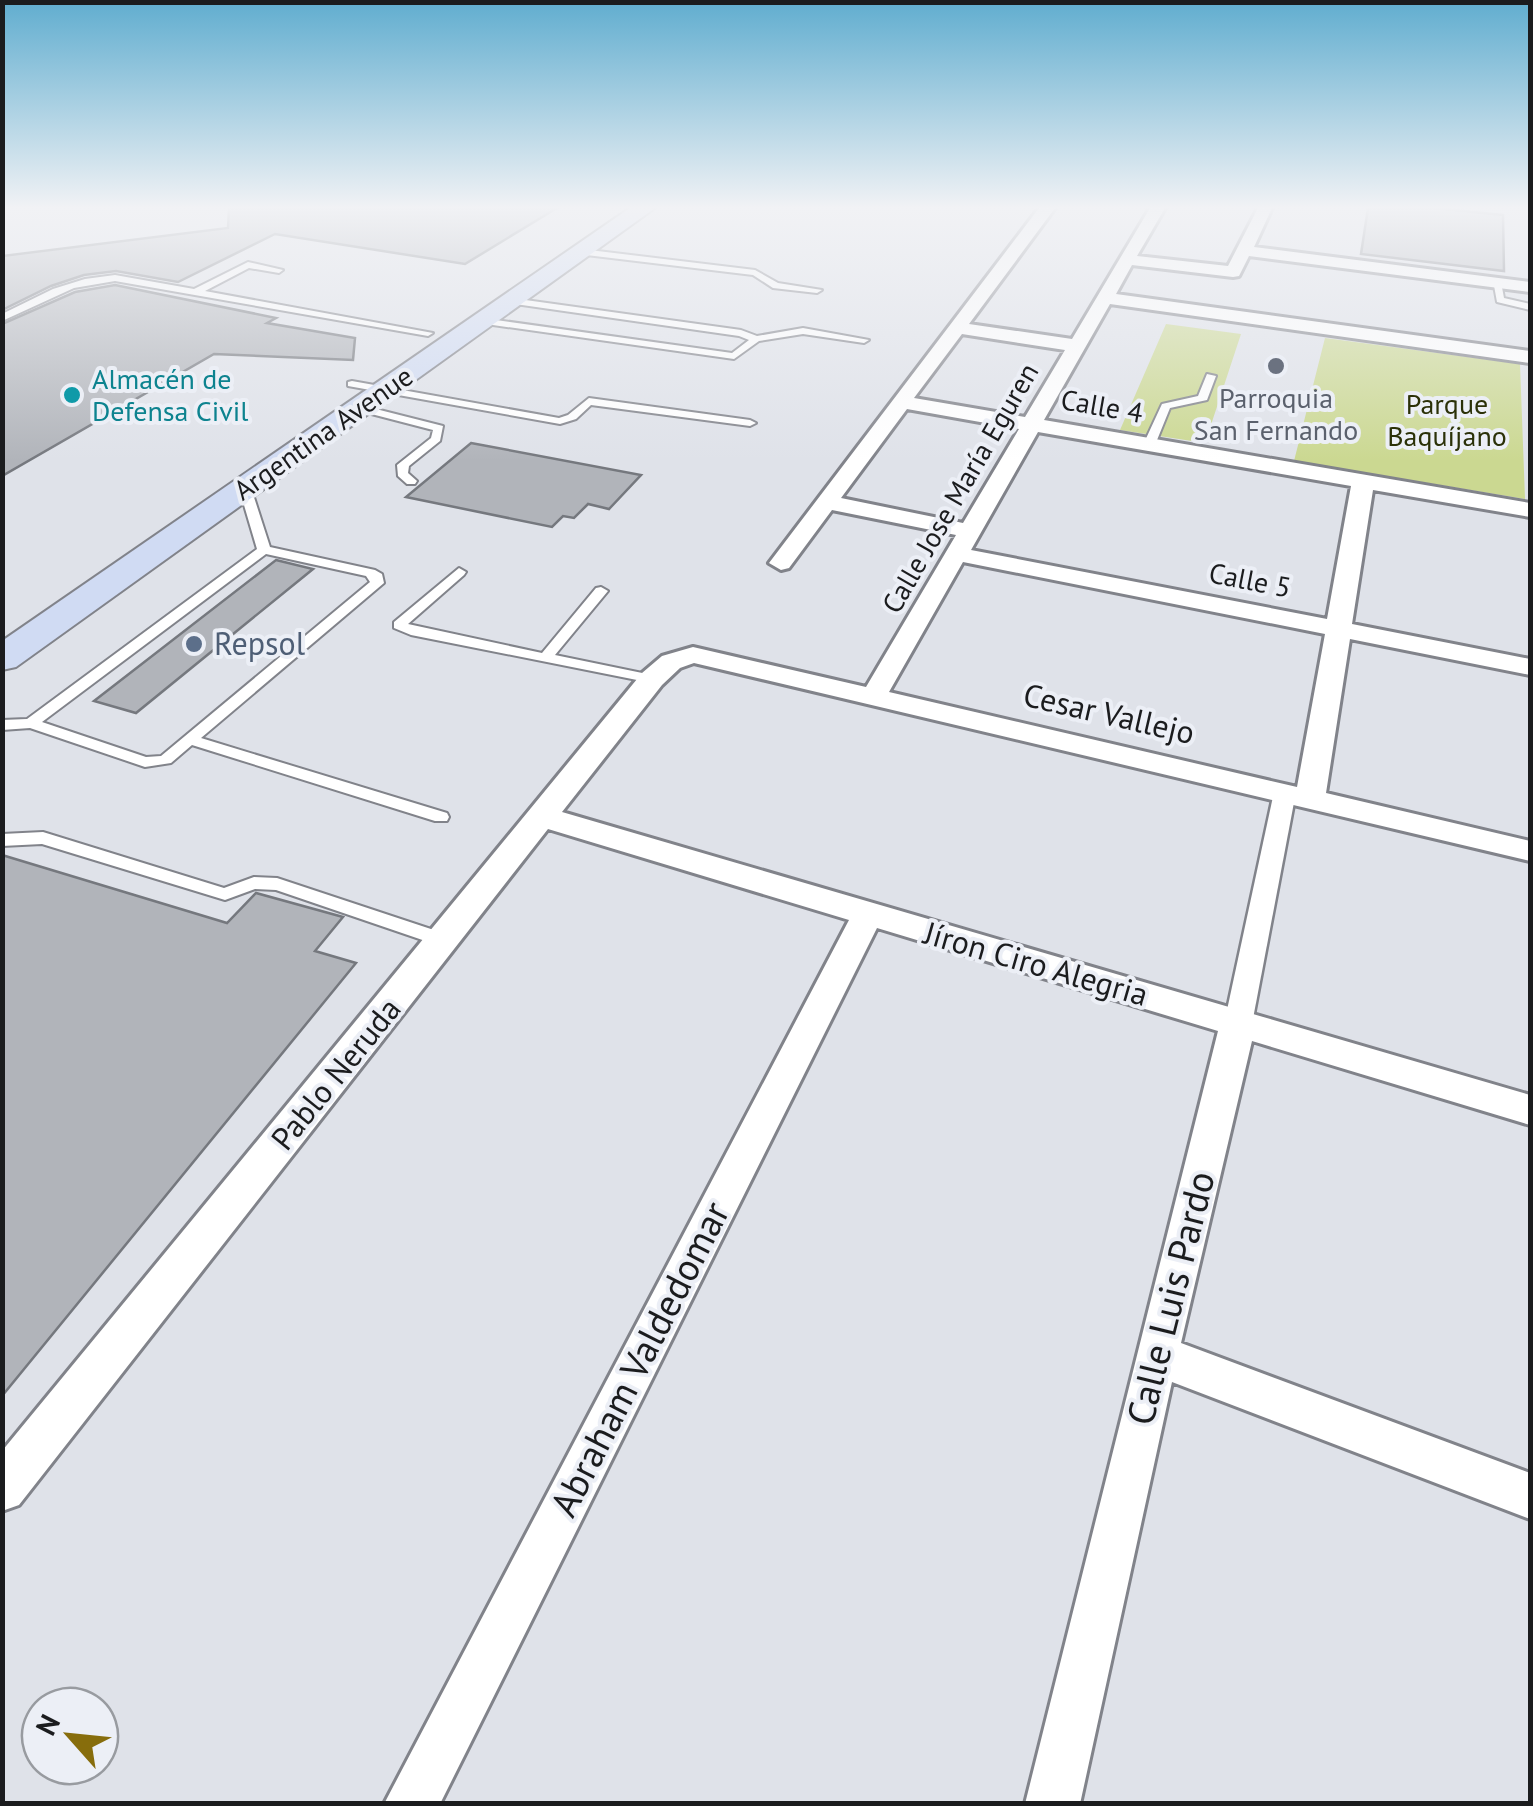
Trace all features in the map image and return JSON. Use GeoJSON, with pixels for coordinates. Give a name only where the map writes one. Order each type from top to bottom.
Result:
{"type":"FeatureCollection","features":[{"type":"Feature","properties":{"kind":"main road","name":"Argentina Avenue"},"geometry":{"type":"LineString","coordinates":[[2,659],[245,488],[365,394],[428,333],[488,292]]}},
{"type":"Feature","properties":{"kind":"main road","name":"Argentina Avenue"},"geometry":{"type":"LineString","coordinates":[[84,565],[482,322],[524,292]]}},
{"type":"Feature","properties":{"kind":"street"},"geometry":{"type":"LineString","coordinates":[[780,563],[983,292]]}},
{"type":"Feature","properties":{"kind":"street","name":"Calle Jose María Eguren"},"geometry":{"type":"LineString","coordinates":[[875,694],[1109,292]]}},
{"type":"Feature","properties":{"kind":"street"},"geometry":{"type":"LineString","coordinates":[[1106,298],[1530,357]]}},
{"type":"Feature","properties":{"kind":"street"},"geometry":{"type":"LineString","coordinates":[[956,328],[1078,346]]}},
{"type":"Feature","properties":{"kind":"street","name":"Calle 4"},"geometry":{"type":"LineString","coordinates":[[900,402],[1530,510]]}},
{"type":"Feature","properties":{"kind":"street","name":"Calle Luis Pardo"},"geometry":{"type":"LineString","coordinates":[[1052,1804],[1156,1355],[1339,628],[1363,482]]}},
{"type":"Feature","properties":{"kind":"street","name":"Calle 5"},"geometry":{"type":"LineString","coordinates":[[825,502],[963,542],[1339,628],[1530,667]]}},
{"type":"Feature","properties":{"kind":"street","name":"Cesar Vallejo"},"geometry":{"type":"LineString","coordinates":[[662,670],[692,654],[1530,851]]}},
{"type":"Feature","properties":{"kind":"street","name":"Pablo Neruda"},"geometry":{"type":"LineString","coordinates":[[2,1488],[662,670]]}},
{"type":"Feature","properties":{"kind":"street","name":"Jíron Ciro Alegria"},"geometry":{"type":"LineString","coordinates":[[543,818],[1530,1110]]}},
{"type":"Feature","properties":{"kind":"street","name":"Abraham Valdedomar"},"geometry":{"type":"LineString","coordinates":[[411,1804],[868,914]]}},
{"type":"Feature","properties":{"kind":"street"},"geometry":{"type":"LineString","coordinates":[[1156,1355],[1530,1496]]}},
{"type":"Feature","properties":{"kind":"lane"},"geometry":{"type":"LineString","coordinates":[[2,318],[52,292]]}},
{"type":"Feature","properties":{"kind":"lane"},"geometry":{"type":"LineString","coordinates":[[198,292],[428,333]]}},
{"type":"Feature","properties":{"kind":"lane"},"geometry":{"type":"LineString","coordinates":[[1498,292],[1500,300],[1530,307]]}},
{"type":"Feature","properties":{"kind":"lane"},"geometry":{"type":"LineString","coordinates":[[512,301],[756,339],[803,331],[864,340]]}},
{"type":"Feature","properties":{"kind":"lane"},"geometry":{"type":"LineString","coordinates":[[601,339],[625,317]]}},
{"type":"Feature","properties":{"kind":"lane"},"geometry":{"type":"LineString","coordinates":[[482,322],[734,356],[756,339]]}},
{"type":"Feature","properties":{"kind":"lane"},"geometry":{"type":"LineString","coordinates":[[1148,445],[1166,406],[1203,398],[1210,376]]}},
{"type":"Feature","properties":{"kind":"lane"},"geometry":{"type":"LineString","coordinates":[[365,394],[560,420],[572,417],[589,401],[750,423]]}},
{"type":"Feature","properties":{"kind":"lane"},"geometry":{"type":"LineString","coordinates":[[365,394],[439,428],[436,439],[403,465],[402,474],[411,481]]}},
{"type":"Feature","properties":{"kind":"lane"},"geometry":{"type":"LineString","coordinates":[[245,488],[264,550]]}},
{"type":"Feature","properties":{"kind":"lane"},"geometry":{"type":"LineString","coordinates":[[2,725],[31,722],[145,762],[165,760],[377,583],[378,577],[264,550],[31,722]]}},
{"type":"Feature","properties":{"kind":"lane"},"geometry":{"type":"LineString","coordinates":[[459,572],[399,625],[411,631],[547,656],[662,670]]}},
{"type":"Feature","properties":{"kind":"lane"},"geometry":{"type":"LineString","coordinates":[[547,656],[601,591]]}},
{"type":"Feature","properties":{"kind":"lane"},"geometry":{"type":"LineString","coordinates":[[189,740],[441,817]]}},
{"type":"Feature","properties":{"kind":"lane"},"geometry":{"type":"LineString","coordinates":[[2,840],[43,838],[225,894],[254,883],[277,884],[444,940]]}},
{"type":"Feature","properties":{"kind":"green space"},"geometry":{"type":"Polygon","coordinates":[[[1166,324],[1241,334],[1205,443],[1120,430],[1166,324]]]}},
{"type":"Feature","properties":{"kind":"green space","name":"Parque Baquíjano"},"geometry":{"type":"Polygon","coordinates":[[[1325,338],[1520,364],[1525,499],[1294,461],[1325,338]]]}},
{"type":"Feature","properties":{"kind":"building"},"geometry":{"type":"Polygon","coordinates":[[[2,292],[38,292],[2,310],[2,292]]]}},
{"type":"Feature","properties":{"kind":"building","name":"Almacén de Defensa Civil"},"geometry":{"type":"Polygon","coordinates":[[[74,292],[151,292],[276,318],[267,323],[355,338],[353,360],[214,354],[2,476],[2,324],[74,292]]]}},
{"type":"Feature","properties":{"kind":"building"},"geometry":{"type":"Polygon","coordinates":[[[471,443],[641,475],[609,509],[588,504],[574,518],[563,516],[552,527],[406,497],[471,443]]]}},
{"type":"Feature","properties":{"kind":"building","name":"Repsol"},"geometry":{"type":"Polygon","coordinates":[[[276,560],[313,569],[136,713],[94,701],[276,560]]]}},
{"type":"Feature","properties":{"kind":"building"},"geometry":{"type":"Polygon","coordinates":[[[2,855],[227,923],[256,893],[343,917],[315,951],[356,963],[2,1396],[2,855]]]}},
{"type":"Feature","properties":{"kind":"place","name":"Parroquia San Fernando"},"geometry":{"type":"Point","coordinates":[1276,366]}},
{"type":"Feature","properties":{"kind":"place","name":"Almacén de Defensa Civil"},"geometry":{"type":"Point","coordinates":[72,395]}},
{"type":"Feature","properties":{"kind":"place","name":"Repsol"},"geometry":{"type":"Point","coordinates":[194,644]}}]}
